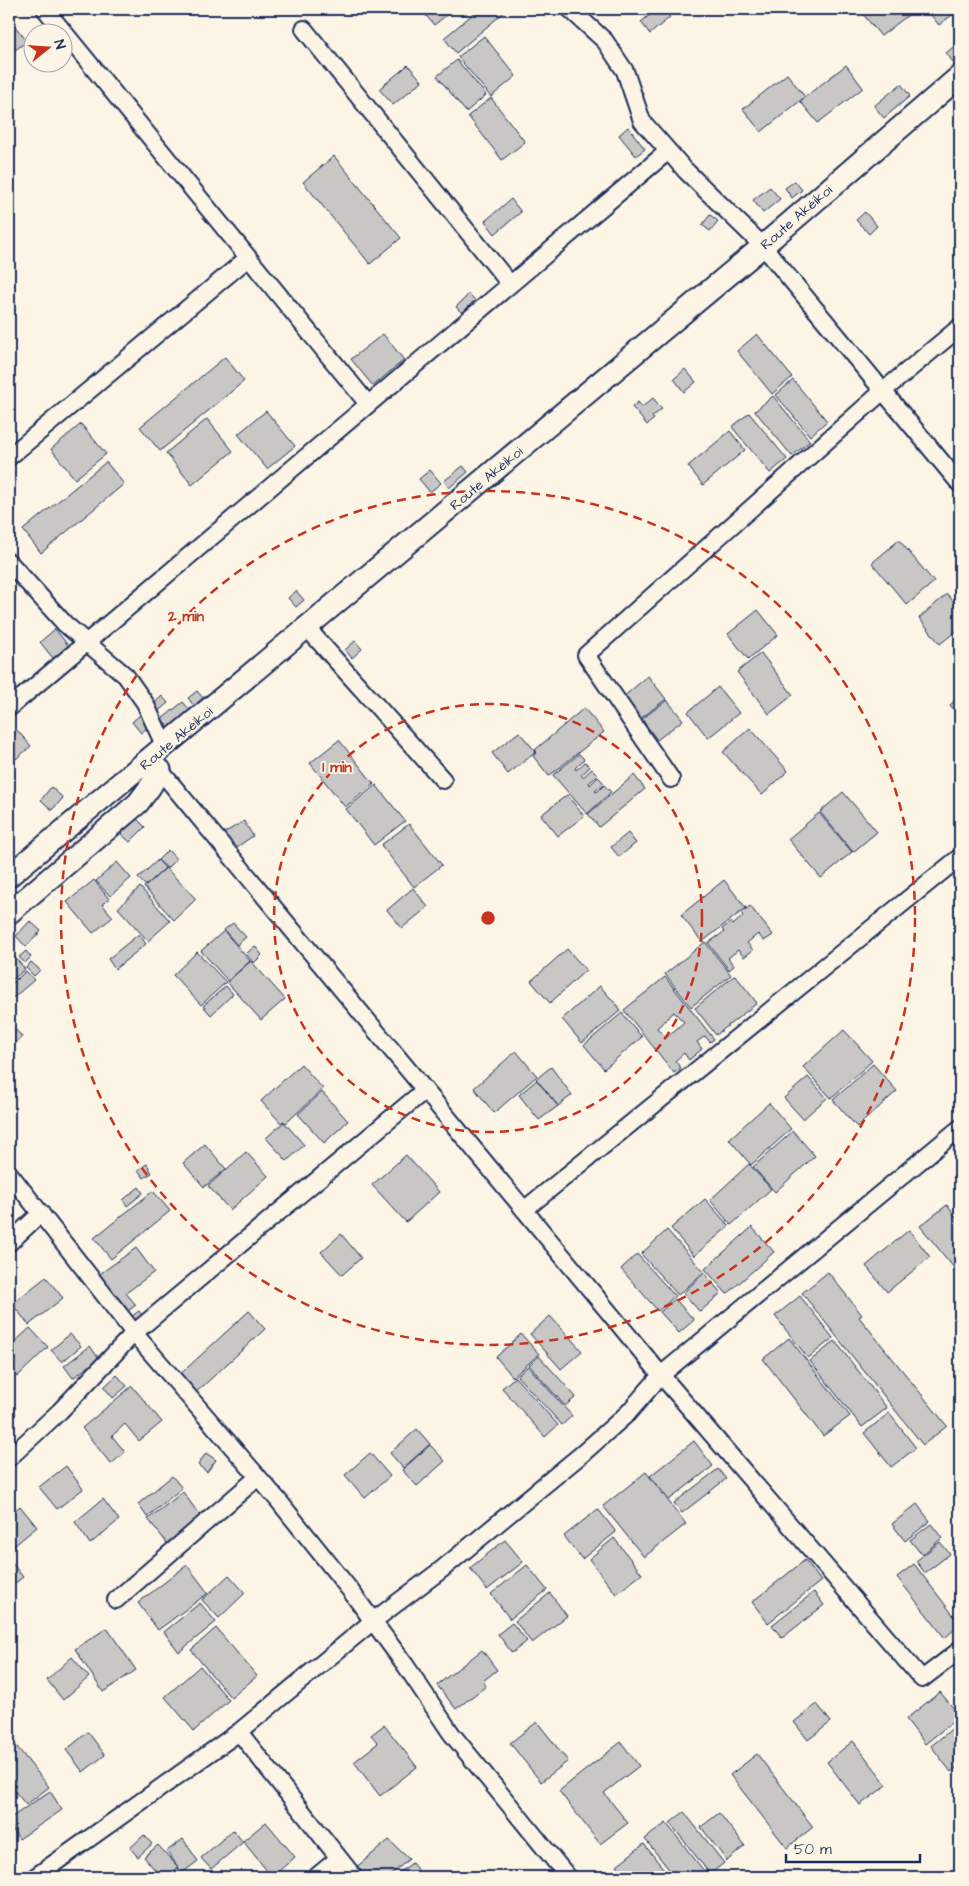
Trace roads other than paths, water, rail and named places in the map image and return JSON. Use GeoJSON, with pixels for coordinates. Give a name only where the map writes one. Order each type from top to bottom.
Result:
{"type":"FeatureCollection","features":[{"type":"Feature","properties":{"kind":"street"},"geometry":{"type":"LineString","coordinates":[[45,9],[368,404]]}},
{"type":"Feature","properties":{"kind":"street"},"geometry":{"type":"LineString","coordinates":[[570,9],[605,40],[625,71],[642,121],[667,152],[763,246],[960,484]]}},
{"type":"Feature","properties":{"kind":"street"},"geometry":{"type":"LineString","coordinates":[[304,29],[510,284]]}},
{"type":"Feature","properties":{"kind":"street","name":"Route Akéikoi"},"geometry":{"type":"LineString","coordinates":[[9,876],[158,758],[307,628],[763,246],[960,76]]}},
{"type":"Feature","properties":{"kind":"street"},"geometry":{"type":"LineString","coordinates":[[9,708],[85,641],[667,152]]}},
{"type":"Feature","properties":{"kind":"street"},"geometry":{"type":"LineString","coordinates":[[9,457],[248,258]]}},
{"type":"Feature","properties":{"kind":"street"},"geometry":{"type":"LineString","coordinates":[[671,779],[586,655],[883,391],[960,327]]}},
{"type":"Feature","properties":{"kind":"street"},"geometry":{"type":"LineString","coordinates":[[9,562],[65,624],[126,676],[145,703],[158,758],[524,1210],[661,1375],[922,1679],[960,1650]]}},
{"type":"Feature","properties":{"kind":"street"},"geometry":{"type":"LineString","coordinates":[[307,628],[443,780]]}},
{"type":"Feature","properties":{"kind":"street","name":"Route Akéikoi"},"geometry":{"type":"LineString","coordinates":[[9,914],[138,804],[150,787],[158,758]]}},
{"type":"Feature","properties":{"kind":"street"},"geometry":{"type":"LineString","coordinates":[[524,1210],[960,857]]}},
{"type":"Feature","properties":{"kind":"street"},"geometry":{"type":"LineString","coordinates":[[9,1458],[60,1411],[134,1333],[425,1090]]}},
{"type":"Feature","properties":{"kind":"street"},"geometry":{"type":"LineString","coordinates":[[35,1877],[239,1732],[373,1622],[441,1570],[582,1454],[628,1413],[661,1375],[960,1128]]}},
{"type":"Feature","properties":{"kind":"street"},"geometry":{"type":"LineString","coordinates":[[9,1173],[134,1333],[258,1477],[373,1622],[451,1734],[568,1877]]}},
{"type":"Feature","properties":{"kind":"street"},"geometry":{"type":"LineString","coordinates":[[9,1243],[41,1213]]}},
{"type":"Feature","properties":{"kind":"street"},"geometry":{"type":"LineString","coordinates":[[116,1600],[258,1477]]}},
{"type":"Feature","properties":{"kind":"street"},"geometry":{"type":"LineString","coordinates":[[239,1732],[354,1877]]}},
{"type":"Feature","properties":{"kind":"street"},"geometry":{"type":"LineString","coordinates":[[316,1877],[339,1858]]}}]}
